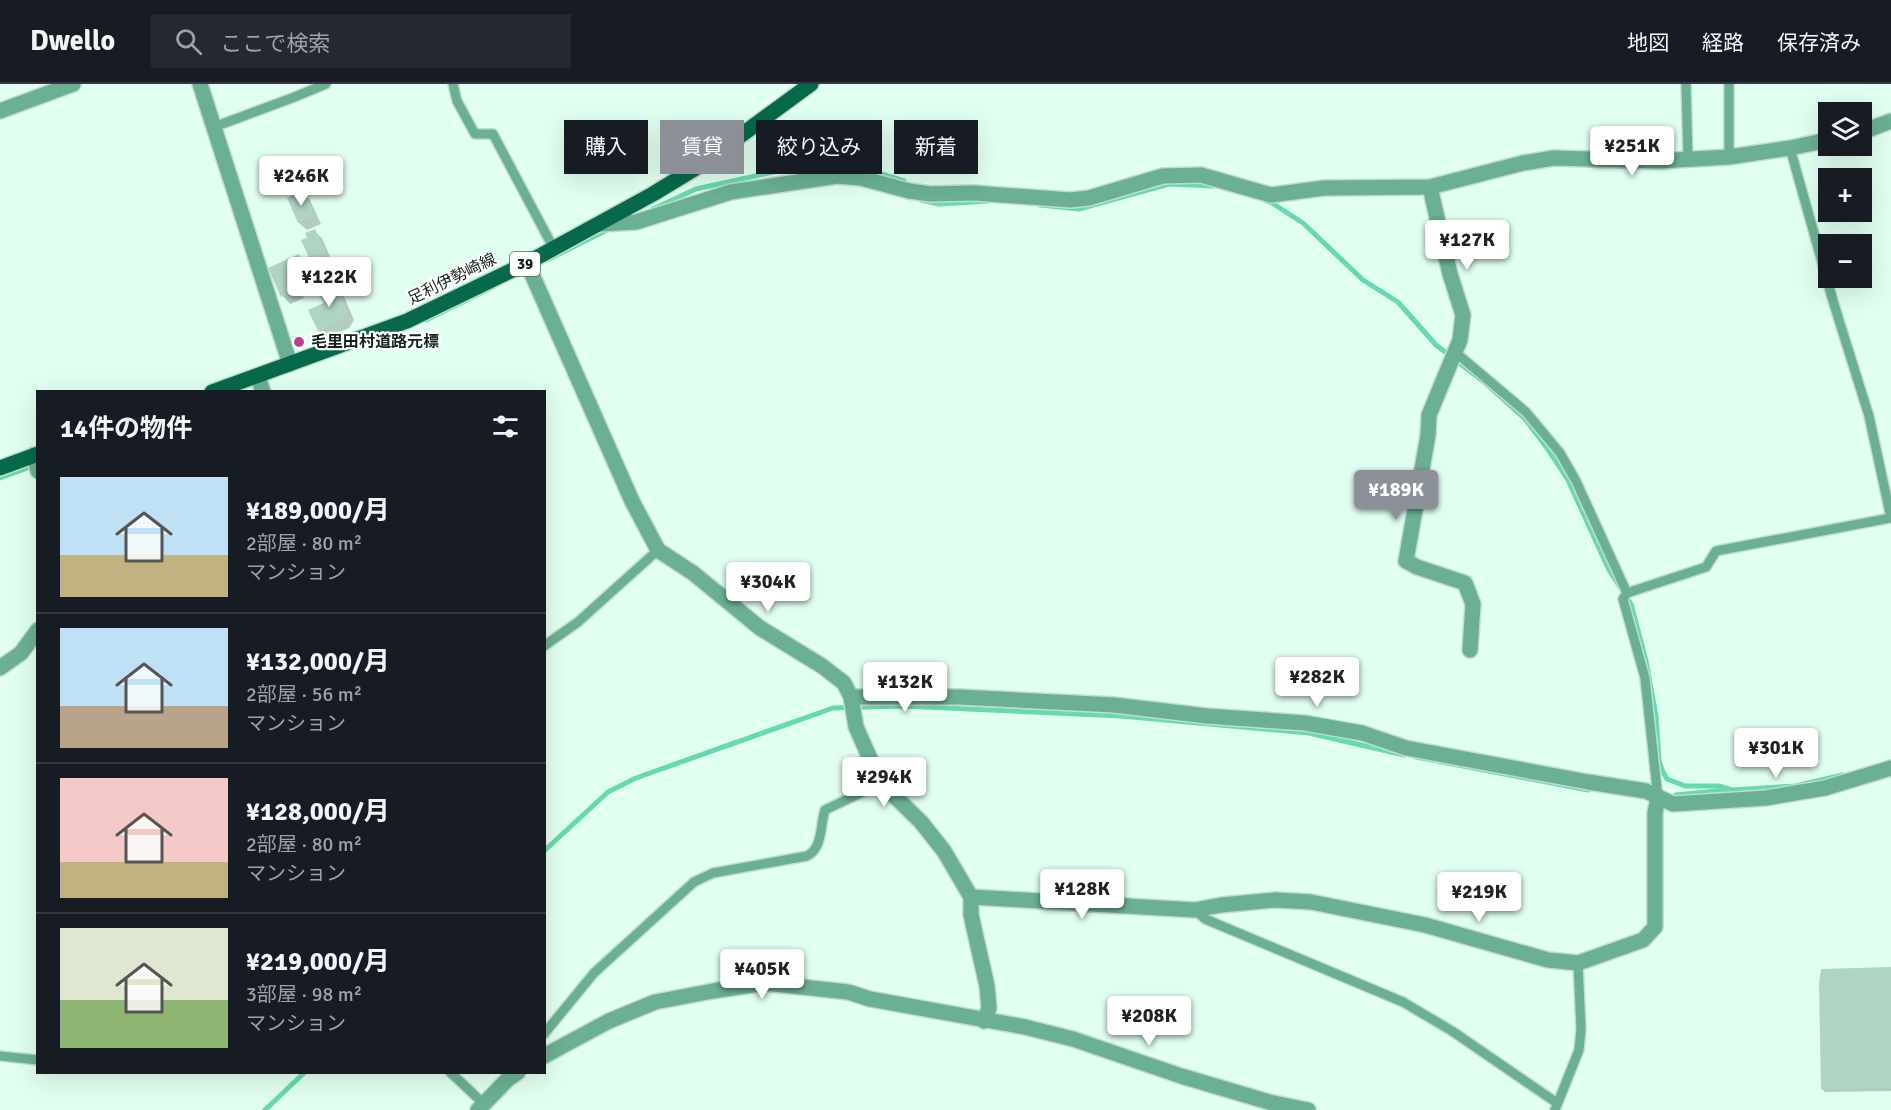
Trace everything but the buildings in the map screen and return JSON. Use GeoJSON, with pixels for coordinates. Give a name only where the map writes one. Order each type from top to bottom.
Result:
{"type":"FeatureCollection","features":[{"type":"Feature","properties":{"kind":"main road","name":"足利伊勢崎線"},"geometry":{"type":"LineString","coordinates":[[218,390],[407,321],[527,263],[601,224],[699,166],[811,84]]}},
{"type":"Feature","properties":{"kind":"main road"},"geometry":{"type":"LineString","coordinates":[[0,468],[35,454]]}},
{"type":"Feature","properties":{"kind":"street"},"geometry":{"type":"LineString","coordinates":[[0,111],[74,84]]}},
{"type":"Feature","properties":{"kind":"street"},"geometry":{"type":"LineString","coordinates":[[200,84],[290,364]]}},
{"type":"Feature","properties":{"kind":"street"},"geometry":{"type":"LineString","coordinates":[[1872,129],[1891,122]]}},
{"type":"Feature","properties":{"kind":"street"},"geometry":{"type":"LineString","coordinates":[[601,224],[636,222],[731,192],[837,176],[861,178],[909,191],[930,194],[974,193],[1070,200],[1089,198],[1163,176],[1201,175],[1271,195],[1324,188],[1430,187],[1523,163],[1554,158],[1659,161],[1729,157],[1818,142]]}},
{"type":"Feature","properties":{"kind":"street"},"geometry":{"type":"LineString","coordinates":[[1430,187],[1450,274],[1463,315],[1460,340],[1429,415],[1428,435],[1406,561],[1465,583],[1473,604],[1470,650]]}},
{"type":"Feature","properties":{"kind":"street"},"geometry":{"type":"LineString","coordinates":[[527,263],[632,501],[658,550],[693,573],[760,628],[844,682],[851,697],[856,727],[881,783],[921,822],[939,844],[971,897],[971,915],[987,986],[989,1008],[984,1020]]}},
{"type":"Feature","properties":{"kind":"street"},"geometry":{"type":"LineString","coordinates":[[258,376],[262,390]]}},
{"type":"Feature","properties":{"kind":"street"},"geometry":{"type":"LineString","coordinates":[[0,668],[21,653],[36,633]]}},
{"type":"Feature","properties":{"kind":"street"},"geometry":{"type":"LineString","coordinates":[[851,697],[960,697],[1114,705],[1207,716],[1305,723],[1362,733],[1406,747],[1646,791],[1672,804],[1766,798],[1825,788],[1891,768]]}},
{"type":"Feature","properties":{"kind":"street"},"geometry":{"type":"LineString","coordinates":[[971,897],[1195,910],[1275,900],[1311,902],[1425,925],[1548,960],[1578,963],[1643,940],[1655,927],[1655,813],[1658,798]]}},
{"type":"Feature","properties":{"kind":"street"},"geometry":{"type":"LineString","coordinates":[[546,1055],[609,1021],[655,1002],[765,983],[848,992],[870,999],[1025,1027],[1073,1039],[1181,1076],[1269,1102],[1307,1110]]}},
{"type":"Feature","properties":{"kind":"street"},"geometry":{"type":"LineString","coordinates":[[481,1107],[513,1075]]}},
{"type":"Feature","properties":{"kind":"lane"},"geometry":{"type":"LineString","coordinates":[[214,127],[326,84]]}},
{"type":"Feature","properties":{"kind":"lane"},"geometry":{"type":"LineString","coordinates":[[453,84],[458,101],[475,134],[493,134],[554,249]]}},
{"type":"Feature","properties":{"kind":"lane"},"geometry":{"type":"LineString","coordinates":[[1686,84],[1688,159]]}},
{"type":"Feature","properties":{"kind":"lane"},"geometry":{"type":"LineString","coordinates":[[1729,157],[1730,84]]}},
{"type":"Feature","properties":{"kind":"lane"},"geometry":{"type":"LineString","coordinates":[[1626,596],[1706,567],[1716,551],[1891,518],[1869,416],[1833,301],[1791,148]]}},
{"type":"Feature","properties":{"kind":"lane"},"geometry":{"type":"LineString","coordinates":[[1452,357],[1526,412],[1560,453],[1576,481],[1626,596],[1645,678],[1658,798]]}},
{"type":"Feature","properties":{"kind":"lane"},"geometry":{"type":"LineString","coordinates":[[546,645],[578,622],[658,550]]}},
{"type":"Feature","properties":{"kind":"lane"},"geometry":{"type":"LineString","coordinates":[[546,1032],[594,973],[694,882],[713,873],[807,856],[814,852],[818,844],[825,810],[881,783]]}},
{"type":"Feature","properties":{"kind":"lane"},"geometry":{"type":"LineString","coordinates":[[1195,910],[1205,919],[1403,1002],[1452,1031],[1556,1107],[1580,1050],[1578,963]]}},
{"type":"Feature","properties":{"kind":"lane"},"geometry":{"type":"LineString","coordinates":[[0,1056],[36,1060]]}},
{"type":"Feature","properties":{"kind":"lane"},"geometry":{"type":"LineString","coordinates":[[452,1074],[481,1107]]}},
{"type":"Feature","properties":{"kind":"waterway"},"geometry":{"type":"LineString","coordinates":[[653,209],[696,189],[782,170],[853,165],[904,181]]}},
{"type":"Feature","properties":{"kind":"waterway"},"geometry":{"type":"LineString","coordinates":[[1040,205],[1079,209],[1169,184],[1213,186]]}},
{"type":"Feature","properties":{"kind":"waterway"},"geometry":{"type":"LineString","coordinates":[[921,200],[939,204],[989,201]]}},
{"type":"Feature","properties":{"kind":"waterway"},"geometry":{"type":"LineString","coordinates":[[1266,201],[1303,223],[1363,280],[1398,302],[1436,345],[1484,382],[1525,419],[1547,448],[1568,480],[1609,570],[1631,604],[1646,661],[1656,716],[1659,760],[1667,779],[1685,786],[1719,786],[1732,790],[1795,786],[1843,775]]}},
{"type":"Feature","properties":{"kind":"waterway"},"geometry":{"type":"LineString","coordinates":[[547,260],[609,229]]}},
{"type":"Feature","properties":{"kind":"waterway"},"geometry":{"type":"LineString","coordinates":[[426,320],[493,287]]}},
{"type":"Feature","properties":{"kind":"waterway"},"geometry":{"type":"LineString","coordinates":[[0,478],[36,465]]}},
{"type":"Feature","properties":{"kind":"waterway"},"geometry":{"type":"LineString","coordinates":[[546,849],[608,792],[636,778],[833,708],[902,706],[1121,716],[1309,733],[1404,755]]}},
{"type":"Feature","properties":{"kind":"waterway"},"geometry":{"type":"LineString","coordinates":[[1416,757],[1588,790]]}},
{"type":"Feature","properties":{"kind":"waterway"},"geometry":{"type":"LineString","coordinates":[[1676,795],[1727,790]]}},
{"type":"Feature","properties":{"kind":"waterway"},"geometry":{"type":"LineString","coordinates":[[265,1110],[303,1074]]}},
{"type":"Feature","properties":{"kind":"place","name":"毛里田村道路元標"},"geometry":{"type":"Point","coordinates":[299,342]}}]}
